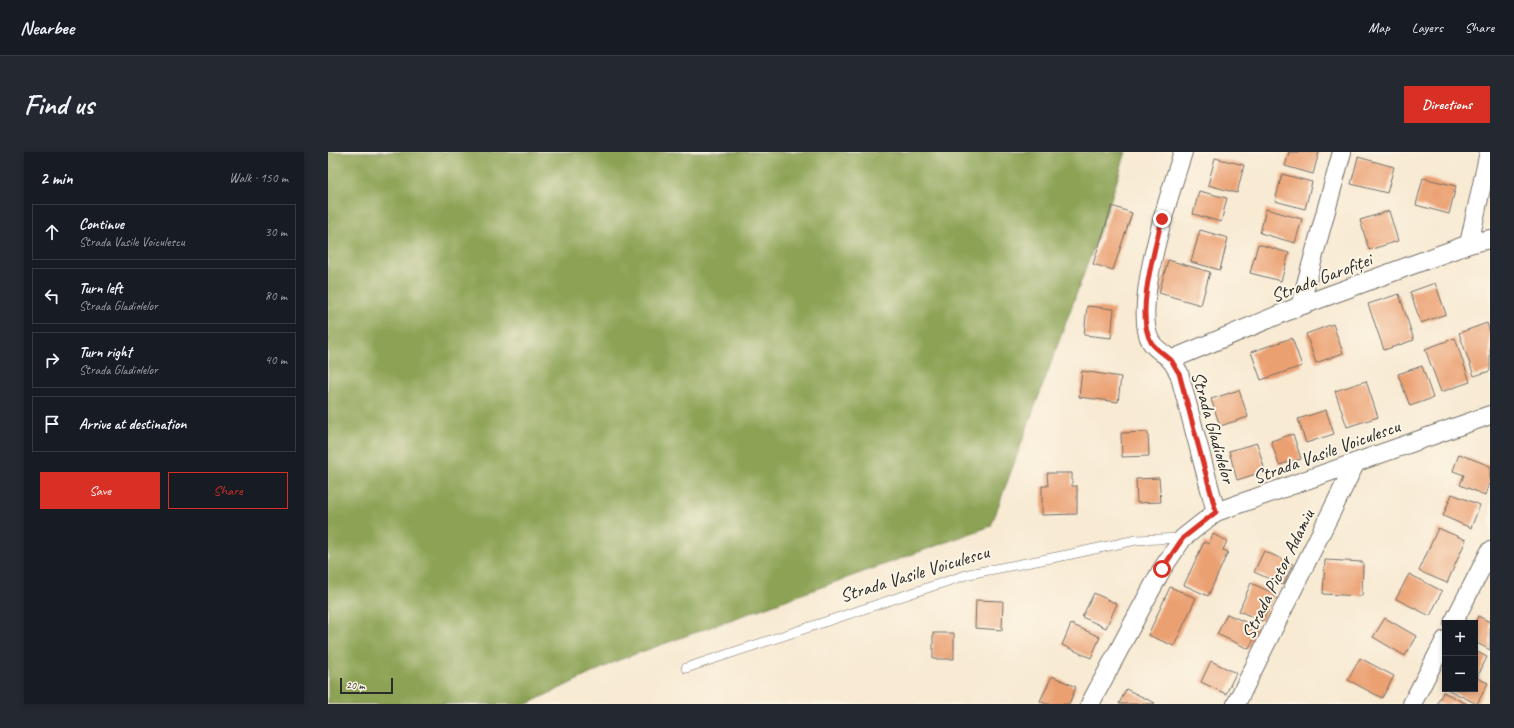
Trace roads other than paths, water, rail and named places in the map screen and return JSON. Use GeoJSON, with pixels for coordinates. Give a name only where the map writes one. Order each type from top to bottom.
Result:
{"type":"FeatureCollection","features":[{"type":"Feature","properties":{"kind":"street","name":"Strada Gladiolelor"},"geometry":{"type":"LineString","coordinates":[[1183,152],[1162,219],[1148,282],[1144,318],[1151,342],[1170,360],[1179,373],[1216,512]]}},
{"type":"Feature","properties":{"kind":"street"},"geometry":{"type":"LineString","coordinates":[[1300,306],[1342,152]]}},
{"type":"Feature","properties":{"kind":"street"},"geometry":{"type":"LineString","coordinates":[[1469,244],[1489,152]]}},
{"type":"Feature","properties":{"kind":"street","name":"Strada Garofiței"},"geometry":{"type":"LineString","coordinates":[[1170,360],[1300,306],[1469,244],[1490,239]]}},
{"type":"Feature","properties":{"kind":"street","name":"Strada Vasile Voiculescu"},"geometry":{"type":"LineString","coordinates":[[1090,704],[1162,569],[1183,538],[1216,512],[1490,415]]}},
{"type":"Feature","properties":{"kind":"street"},"geometry":{"type":"LineString","coordinates":[[1468,423],[1490,430]]}},
{"type":"Feature","properties":{"kind":"street","name":"Strada Pictor Adamiu"},"geometry":{"type":"LineString","coordinates":[[1236,704],[1356,462]]}},
{"type":"Feature","properties":{"kind":"street"},"geometry":{"type":"LineString","coordinates":[[1456,620],[1490,551]]}},
{"type":"Feature","properties":{"kind":"street"},"geometry":{"type":"LineString","coordinates":[[1412,704],[1442,646]]}},
{"type":"Feature","properties":{"kind":"lane","name":"Strada Vasile Voiculescu"},"geometry":{"type":"LineString","coordinates":[[686,668],[969,574],[1136,540],[1183,538]]}}]}
